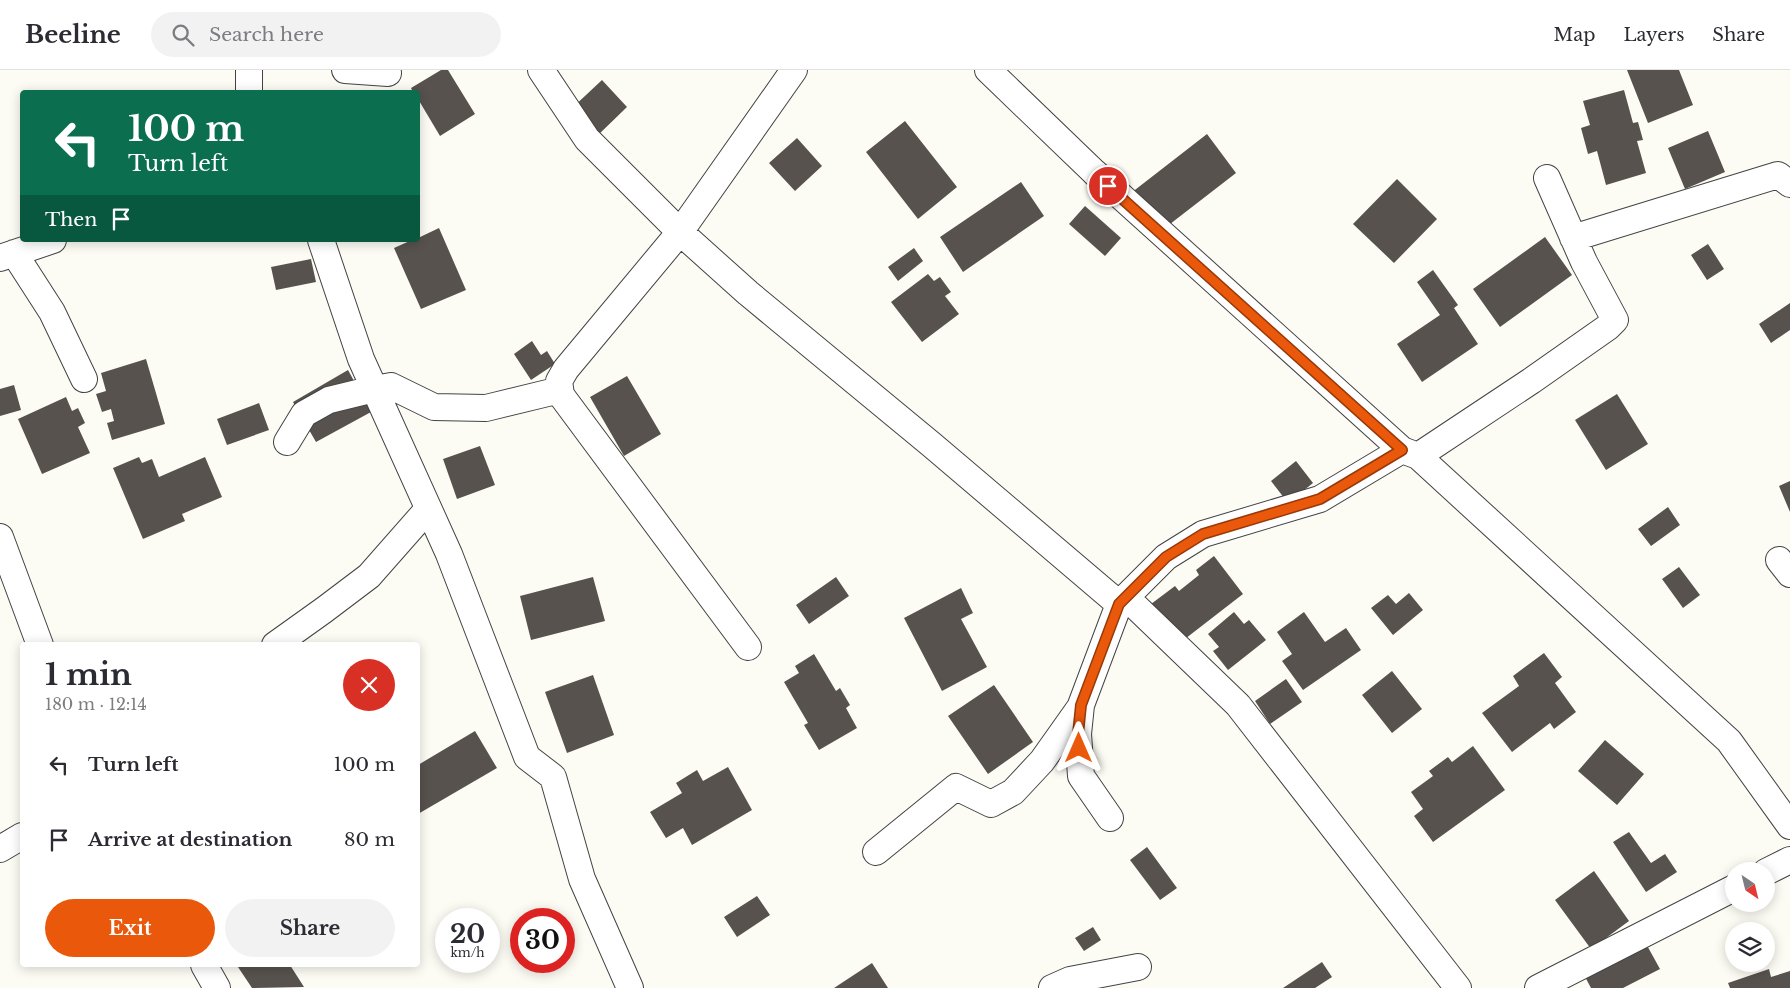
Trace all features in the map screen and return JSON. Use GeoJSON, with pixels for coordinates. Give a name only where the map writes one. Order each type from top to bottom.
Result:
{"type":"FeatureCollection","features":[{"type":"Feature","properties":{"kind":"street"},"geometry":{"type":"LineString","coordinates":[[248,70],[249,90]]}},
{"type":"Feature","properties":{"kind":"street"},"geometry":{"type":"LineString","coordinates":[[344,70],[388,73]]}},
{"type":"Feature","properties":{"kind":"street"},"geometry":{"type":"LineString","coordinates":[[541,70],[587,139],[680,232],[748,292],[1119,604],[1132,603],[1238,705],[1458,988]]}},
{"type":"Feature","properties":{"kind":"street"},"geometry":{"type":"LineString","coordinates":[[748,646],[561,395],[559,382],[566,369],[680,232],[794,70]]}},
{"type":"Feature","properties":{"kind":"street"},"geometry":{"type":"LineString","coordinates":[[988,70],[1094,172],[1410,453],[1729,741],[1790,826]]}},
{"type":"Feature","properties":{"kind":"street"},"geometry":{"type":"LineString","coordinates":[[1573,238],[1778,175],[1790,184]]}},
{"type":"Feature","properties":{"kind":"street"},"geometry":{"type":"LineString","coordinates":[[876,852],[956,786],[991,804],[1013,792],[1042,761],[1081,705],[1119,604],[1166,557],[1203,534],[1320,499],[1410,453],[1531,381],[1616,320],[1584,262],[1547,178]]}},
{"type":"Feature","properties":{"kind":"street"},"geometry":{"type":"LineString","coordinates":[[47,242],[7,256],[52,312],[84,379]]}},
{"type":"Feature","properties":{"kind":"street"},"geometry":{"type":"LineString","coordinates":[[322,242],[361,360],[449,554],[527,757],[553,777],[582,879],[630,988]]}},
{"type":"Feature","properties":{"kind":"street"},"geometry":{"type":"LineString","coordinates":[[287,442],[304,414],[329,400],[374,389],[391,386],[434,407],[486,408],[560,390]]}},
{"type":"Feature","properties":{"kind":"street"},"geometry":{"type":"LineString","coordinates":[[279,642],[369,576],[428,509]]}},
{"type":"Feature","properties":{"kind":"street"},"geometry":{"type":"LineString","coordinates":[[0,537],[39,642]]}},
{"type":"Feature","properties":{"kind":"street"},"geometry":{"type":"LineString","coordinates":[[1081,705],[1078,734],[1082,776],[1110,818]]}},
{"type":"Feature","properties":{"kind":"street"},"geometry":{"type":"LineString","coordinates":[[1775,868],[1790,860]]}},
{"type":"Feature","properties":{"kind":"street"},"geometry":{"type":"LineString","coordinates":[[1538,988],[1725,893]]}},
{"type":"Feature","properties":{"kind":"street"},"geometry":{"type":"LineString","coordinates":[[205,967],[216,988]]}},
{"type":"Feature","properties":{"kind":"street"},"geometry":{"type":"LineString","coordinates":[[1052,988],[1070,980],[1138,967]]}},
{"type":"Feature","properties":{"kind":"building"},"geometry":{"type":"Polygon","coordinates":[[[441,70],[448,70],[475,114],[440,136],[420,102],[420,90],[412,90],[411,88],[441,70]]]}},
{"type":"Feature","properties":{"kind":"building"},"geometry":{"type":"Polygon","coordinates":[[[1627,70],[1679,70],[1693,105],[1648,123],[1627,70]]]}},
{"type":"Feature","properties":{"kind":"building"},"geometry":{"type":"Polygon","coordinates":[[[602,80],[627,107],[596,137],[570,110],[602,80]]]}},
{"type":"Feature","properties":{"kind":"building"},"geometry":{"type":"Polygon","coordinates":[[[1624,90],[1633,123],[1638,122],[1643,140],[1637,141],[1646,173],[1606,185],[1597,151],[1588,154],[1581,128],[1590,125],[1583,101],[1624,90]]]}},
{"type":"Feature","properties":{"kind":"building"},"geometry":{"type":"Polygon","coordinates":[[[905,121],[957,187],[918,219],[866,152],[905,121]]]}},
{"type":"Feature","properties":{"kind":"building"},"geometry":{"type":"Polygon","coordinates":[[[1708,131],[1725,172],[1685,189],[1668,148],[1708,131]]]}},
{"type":"Feature","properties":{"kind":"building"},"geometry":{"type":"Polygon","coordinates":[[[1207,134],[1236,173],[1161,231],[1131,193],[1207,134]]]}},
{"type":"Feature","properties":{"kind":"building"},"geometry":{"type":"Polygon","coordinates":[[[797,138],[822,166],[795,191],[769,163],[797,138]]]}},
{"type":"Feature","properties":{"kind":"building"},"geometry":{"type":"Polygon","coordinates":[[[1397,179],[1437,219],[1394,263],[1353,224],[1397,179]]]}},
{"type":"Feature","properties":{"kind":"building"},"geometry":{"type":"Polygon","coordinates":[[[1021,182],[1044,216],[963,272],[940,237],[1021,182]]]}},
{"type":"Feature","properties":{"kind":"building"},"geometry":{"type":"Polygon","coordinates":[[[1085,206],[1121,238],[1105,256],[1069,224],[1085,206]]]}},
{"type":"Feature","properties":{"kind":"building"},"geometry":{"type":"Polygon","coordinates":[[[439,228],[466,290],[421,309],[394,248],[408,242],[420,242],[420,237],[439,228]]]}},
{"type":"Feature","properties":{"kind":"building"},"geometry":{"type":"Polygon","coordinates":[[[1545,237],[1572,275],[1500,327],[1473,289],[1545,237]]]}},
{"type":"Feature","properties":{"kind":"building"},"geometry":{"type":"Polygon","coordinates":[[[1708,244],[1724,269],[1707,280],[1691,255],[1708,244]]]}},
{"type":"Feature","properties":{"kind":"building"},"geometry":{"type":"Polygon","coordinates":[[[914,248],[923,261],[898,281],[888,267],[914,248]]]}},
{"type":"Feature","properties":{"kind":"building"},"geometry":{"type":"Polygon","coordinates":[[[311,259],[316,282],[276,290],[271,267],[311,259]]]}},
{"type":"Feature","properties":{"kind":"building"},"geometry":{"type":"Polygon","coordinates":[[[1433,270],[1458,305],[1454,308],[1478,344],[1422,382],[1397,344],[1440,315],[1417,282],[1433,270]]]}},
{"type":"Feature","properties":{"kind":"building"},"geometry":{"type":"Polygon","coordinates":[[[928,274],[934,281],[940,277],[951,292],[945,296],[959,314],[922,342],[891,302],[928,274]]]}},
{"type":"Feature","properties":{"kind":"building"},"geometry":{"type":"Polygon","coordinates":[[[1790,303],[1790,330],[1771,343],[1759,324],[1790,303]]]}},
{"type":"Feature","properties":{"kind":"building"},"geometry":{"type":"Polygon","coordinates":[[[532,341],[541,355],[547,351],[555,364],[531,380],[514,354],[532,341]]]}},
{"type":"Feature","properties":{"kind":"building"},"geometry":{"type":"Polygon","coordinates":[[[146,359],[165,424],[112,440],[107,423],[114,421],[111,409],[102,412],[96,394],[106,391],[101,373],[146,359]]]}},
{"type":"Feature","properties":{"kind":"building"},"geometry":{"type":"Polygon","coordinates":[[[348,370],[371,412],[316,442],[293,402],[348,370]]]}},
{"type":"Feature","properties":{"kind":"building"},"geometry":{"type":"Polygon","coordinates":[[[627,376],[661,434],[624,456],[590,397],[627,376]]]}},
{"type":"Feature","properties":{"kind":"building"},"geometry":{"type":"Polygon","coordinates":[[[14,385],[21,410],[0,416],[0,389],[14,385]]]}},
{"type":"Feature","properties":{"kind":"building"},"geometry":{"type":"Polygon","coordinates":[[[1617,394],[1648,444],[1606,470],[1575,420],[1617,394]]]}},
{"type":"Feature","properties":{"kind":"building"},"geometry":{"type":"Polygon","coordinates":[[[66,397],[72,411],[78,408],[85,423],[78,427],[90,453],[42,474],[18,419],[66,397]]]}},
{"type":"Feature","properties":{"kind":"building"},"geometry":{"type":"Polygon","coordinates":[[[259,403],[269,430],[227,445],[217,419],[259,403]]]}},
{"type":"Feature","properties":{"kind":"building"},"geometry":{"type":"Polygon","coordinates":[[[480,446],[495,485],[457,499],[443,459],[480,446]]]}},
{"type":"Feature","properties":{"kind":"building"},"geometry":{"type":"Polygon","coordinates":[[[139,457],[142,463],[152,459],[159,477],[205,457],[222,497],[182,514],[185,521],[143,539],[113,468],[139,457]]]}},
{"type":"Feature","properties":{"kind":"building"},"geometry":{"type":"Polygon","coordinates":[[[1296,461],[1313,483],[1288,503],[1271,481],[1296,461]]]}},
{"type":"Feature","properties":{"kind":"building"},"geometry":{"type":"Polygon","coordinates":[[[1790,481],[1790,512],[1779,486],[1790,481]]]}},
{"type":"Feature","properties":{"kind":"building"},"geometry":{"type":"Polygon","coordinates":[[[1668,507],[1680,525],[1651,546],[1638,529],[1668,507]]]}},
{"type":"Feature","properties":{"kind":"building"},"geometry":{"type":"Polygon","coordinates":[[[1214,556],[1243,594],[1181,642],[1151,604],[1175,586],[1179,591],[1199,575],[1196,570],[1214,556]]]}},
{"type":"Feature","properties":{"kind":"building"},"geometry":{"type":"Polygon","coordinates":[[[1679,567],[1700,595],[1683,608],[1662,579],[1679,567]]]}},
{"type":"Feature","properties":{"kind":"building"},"geometry":{"type":"Polygon","coordinates":[[[593,577],[605,621],[531,640],[520,596],[593,577]]]}},
{"type":"Feature","properties":{"kind":"building"},"geometry":{"type":"Polygon","coordinates":[[[836,577],[849,596],[809,624],[796,605],[836,577]]]}},
{"type":"Feature","properties":{"kind":"building"},"geometry":{"type":"Polygon","coordinates":[[[961,588],[973,613],[961,619],[987,667],[942,691],[904,618],[961,588]]]}},
{"type":"Feature","properties":{"kind":"building"},"geometry":{"type":"Polygon","coordinates":[[[1409,593],[1423,610],[1393,635],[1371,608],[1388,595],[1396,604],[1409,593]]]}},
{"type":"Feature","properties":{"kind":"building"},"geometry":{"type":"Polygon","coordinates":[[[1234,612],[1244,624],[1249,620],[1266,640],[1228,670],[1213,651],[1219,647],[1208,634],[1234,612]]]}},
{"type":"Feature","properties":{"kind":"building"},"geometry":{"type":"Polygon","coordinates":[[[1304,612],[1325,642],[1346,628],[1361,650],[1303,690],[1282,661],[1292,654],[1277,632],[1304,612]]]}},
{"type":"Feature","properties":{"kind":"building"},"geometry":{"type":"Polygon","coordinates":[[[1544,653],[1562,677],[1555,683],[1576,712],[1554,729],[1550,723],[1512,752],[1482,713],[1519,686],[1513,676],[1544,653]]]}},
{"type":"Feature","properties":{"kind":"building"},"geometry":{"type":"Polygon","coordinates":[[[814,654],[836,691],[840,688],[850,705],[846,708],[857,728],[819,750],[804,725],[808,723],[784,682],[799,673],[795,666],[814,654]]]}},
{"type":"Feature","properties":{"kind":"building"},"geometry":{"type":"Polygon","coordinates":[[[1392,671],[1422,709],[1392,733],[1362,695],[1392,671]]]}},
{"type":"Feature","properties":{"kind":"building"},"geometry":{"type":"Polygon","coordinates":[[[593,675],[614,735],[567,753],[545,692],[593,675]]]}},
{"type":"Feature","properties":{"kind":"building"},"geometry":{"type":"Polygon","coordinates":[[[1286,679],[1302,702],[1270,724],[1255,701],[1286,679]]]}},
{"type":"Feature","properties":{"kind":"building"},"geometry":{"type":"Polygon","coordinates":[[[994,685],[1033,742],[988,774],[948,716],[994,685]]]}},
{"type":"Feature","properties":{"kind":"building"},"geometry":{"type":"Polygon","coordinates":[[[475,731],[497,768],[420,813],[420,764],[475,731]]]}},
{"type":"Feature","properties":{"kind":"building"},"geometry":{"type":"Polygon","coordinates":[[[1605,740],[1644,774],[1617,805],[1578,771],[1605,740]]]}},
{"type":"Feature","properties":{"kind":"building"},"geometry":{"type":"Polygon","coordinates":[[[1473,746],[1505,790],[1433,842],[1414,816],[1423,809],[1411,792],[1433,776],[1429,771],[1448,757],[1452,762],[1473,746]]]}},
{"type":"Feature","properties":{"kind":"building"},"geometry":{"type":"Polygon","coordinates":[[[728,767],[752,810],[692,845],[683,828],[666,838],[650,812],[682,793],[676,783],[697,770],[703,781],[728,767]]]}},
{"type":"Feature","properties":{"kind":"building"},"geometry":{"type":"Polygon","coordinates":[[[1629,832],[1651,863],[1665,854],[1677,872],[1646,892],[1613,842],[1629,832]]]}},
{"type":"Feature","properties":{"kind":"building"},"geometry":{"type":"Polygon","coordinates":[[[1147,847],[1177,888],[1160,900],[1130,860],[1147,847]]]}},
{"type":"Feature","properties":{"kind":"building"},"geometry":{"type":"Polygon","coordinates":[[[1594,871],[1629,921],[1591,949],[1555,900],[1594,871]]]}},
{"type":"Feature","properties":{"kind":"building"},"geometry":{"type":"Polygon","coordinates":[[[757,896],[770,915],[737,937],[724,917],[757,896]]]}},
{"type":"Feature","properties":{"kind":"building"},"geometry":{"type":"Polygon","coordinates":[[[1093,927],[1101,940],[1084,951],[1075,938],[1093,927]]]}},
{"type":"Feature","properties":{"kind":"building"},"geometry":{"type":"Polygon","coordinates":[[[1644,940],[1660,969],[1623,988],[1591,988],[1583,973],[1644,940]]]}},
{"type":"Feature","properties":{"kind":"building"},"geometry":{"type":"Polygon","coordinates":[[[1322,962],[1332,977],[1315,988],[1283,988],[1322,962]]]}},
{"type":"Feature","properties":{"kind":"building"},"geometry":{"type":"Polygon","coordinates":[[[872,963],[888,988],[834,988],[872,963]]]}},
{"type":"Feature","properties":{"kind":"building"},"geometry":{"type":"Polygon","coordinates":[[[238,967],[291,967],[304,987],[252,988],[238,967]]]}},
{"type":"Feature","properties":{"kind":"building"},"geometry":{"type":"Polygon","coordinates":[[[1790,971],[1790,988],[1730,988],[1728,983],[1760,972],[1770,972],[1771,977],[1790,971]]]}},
{"type":"Feature","properties":{"kind":"route"},"geometry":{"type":"LineString","coordinates":[[1079,748],[1078,734],[1081,705],[1119,604],[1166,557],[1203,534],[1320,499],[1402,450],[1108,186]]}}]}
